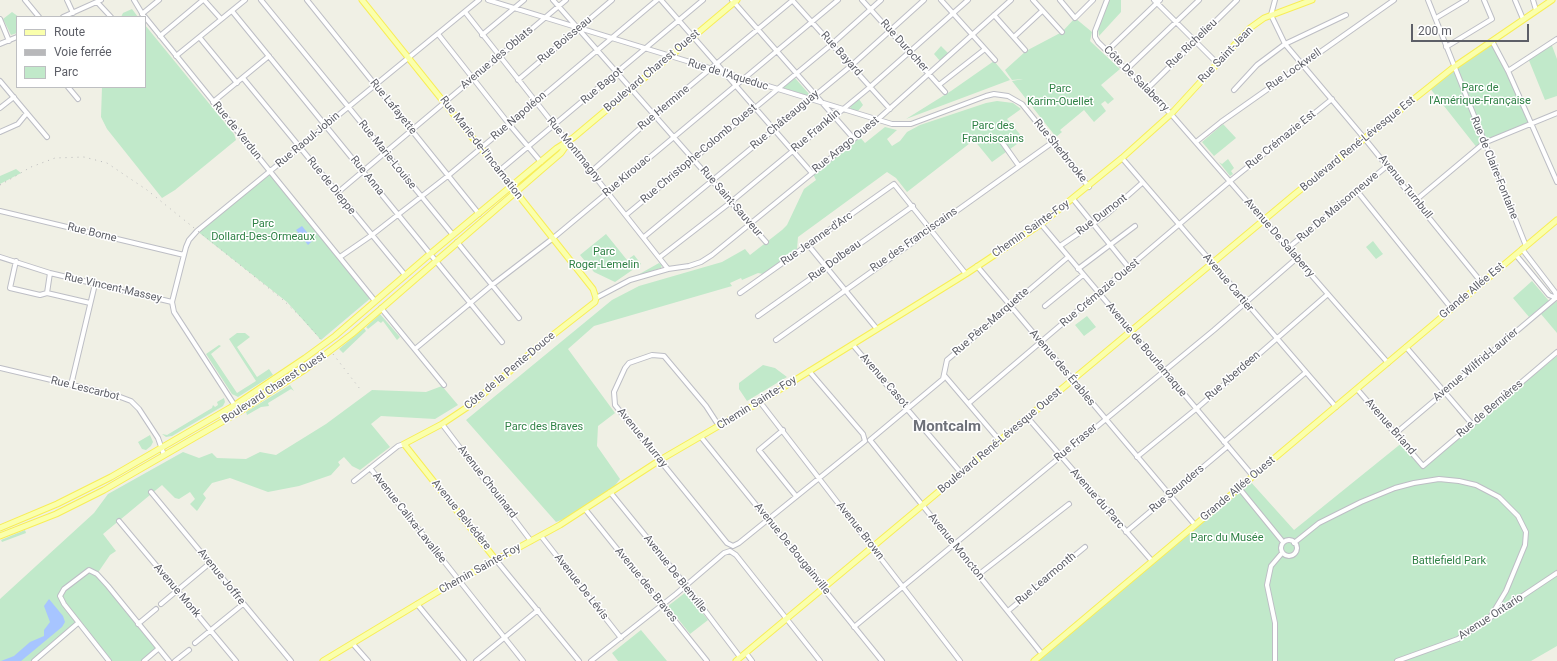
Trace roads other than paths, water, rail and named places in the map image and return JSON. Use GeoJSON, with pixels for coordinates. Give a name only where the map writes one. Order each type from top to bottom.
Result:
{"type":"FeatureCollection","features":[{"type":"Feature","properties":{"kind":"main road","name":"Rue Marie-de-l'Incarnation"},"geometry":{"type":"LineString","coordinates":[[362,0],[512,187]]}},
{"type":"Feature","properties":{"kind":"main road","name":"Rue Saint-Jean"},"geometry":{"type":"LineString","coordinates":[[1171,114],[1246,31],[1271,15],[1312,0]]}},
{"type":"Feature","properties":{"kind":"main road","name":"Boulevard René-Lévesque Est"},"geometry":{"type":"LineString","coordinates":[[1263,220],[1454,67],[1552,0]]}},
{"type":"Feature","properties":{"kind":"main road","name":"Boulevard Charest Ouest"},"geometry":{"type":"LineString","coordinates":[[0,528],[82,492],[162,447],[234,405],[323,345],[557,148],[568,142],[734,1]]}},
{"type":"Feature","properties":{"kind":"main road","name":"Chemin Sainte-Foy"},"geometry":{"type":"LineString","coordinates":[[323,661],[458,580],[541,536],[660,460],[760,402],[966,274],[1041,224],[1073,200],[1171,114]]}},
{"type":"Feature","properties":{"kind":"main road","name":"Boulevard Charest Ouest"},"geometry":{"type":"LineString","coordinates":[[0,536],[81,502],[239,412],[306,369],[352,334],[516,192],[560,153],[568,142]]}},
{"type":"Feature","properties":{"kind":"main road","name":"Rue Marie-de-l'Incarnation"},"geometry":{"type":"LineString","coordinates":[[516,192],[593,290],[596,298]]}},
{"type":"Feature","properties":{"kind":"main road","name":"Boulevard René-Lévesque Ouest"},"geometry":{"type":"LineString","coordinates":[[738,659],[962,474],[1263,220]]}},
{"type":"Feature","properties":{"kind":"main road","name":"Grande Allée Est"},"geometry":{"type":"LineString","coordinates":[[1388,363],[1557,220]]}},
{"type":"Feature","properties":{"kind":"main road","name":"Côte de la Pente-Douce"},"geometry":{"type":"LineString","coordinates":[[404,444],[442,424],[472,404],[540,345],[595,302],[596,298]]}},
{"type":"Feature","properties":{"kind":"main road","name":"Grande Allée Ouest"},"geometry":{"type":"LineString","coordinates":[[1034,661],[1388,363]]}},
{"type":"Feature","properties":{"kind":"main road","name":"Avenue Belvédère"},"geometry":{"type":"LineString","coordinates":[[404,444],[496,560]]}},
{"type":"Feature","properties":{"kind":"street"},"geometry":{"type":"LineString","coordinates":[[25,0],[38,16]]}},
{"type":"Feature","properties":{"kind":"street"},"geometry":{"type":"LineString","coordinates":[[67,0],[73,12]]}},
{"type":"Feature","properties":{"kind":"street","name":"Rue de Verdun"},"geometry":{"type":"LineString","coordinates":[[134,0],[144,16]]}},
{"type":"Feature","properties":{"kind":"street"},"geometry":{"type":"LineString","coordinates":[[144,16],[158,0]]}},
{"type":"Feature","properties":{"kind":"street"},"geometry":{"type":"LineString","coordinates":[[160,36],[205,0],[221,19]]}},
{"type":"Feature","properties":{"kind":"street"},"geometry":{"type":"LineString","coordinates":[[176,56],[245,0]]}},
{"type":"Feature","properties":{"kind":"street","name":"Rue Marie-Louise"},"geometry":{"type":"LineString","coordinates":[[261,0],[453,235]]}},
{"type":"Feature","properties":{"kind":"street","name":"Rue Lafayette"},"geometry":{"type":"LineString","coordinates":[[307,0],[479,214]]}},
{"type":"Feature","properties":{"kind":"street","name":"Rue Raoul-Jobin"},"geometry":{"type":"LineString","coordinates":[[172,302],[189,240],[197,230],[300,148],[480,0]]}},
{"type":"Feature","properties":{"kind":"street","name":"Rue de l'Aqueduc"},"geometry":{"type":"LineString","coordinates":[[488,0],[876,121],[905,126],[986,96],[1001,94],[1015,99]]}},
{"type":"Feature","properties":{"kind":"street"},"geometry":{"type":"LineString","coordinates":[[482,35],[524,0]]}},
{"type":"Feature","properties":{"kind":"street","name":"Rue Saint-Sauveur"},"geometry":{"type":"LineString","coordinates":[[553,0],[766,242]]}},
{"type":"Feature","properties":{"kind":"street","name":"Avenue des Oblats"},"geometry":{"type":"LineString","coordinates":[[336,194],[386,154],[412,130],[566,0]]}},
{"type":"Feature","properties":{"kind":"street","name":"Rue Boisseau"},"geometry":{"type":"LineString","coordinates":[[518,80],[612,0]]}},
{"type":"Feature","properties":{"kind":"street"},"geometry":{"type":"LineString","coordinates":[[659,0],[812,173]]}},
{"type":"Feature","properties":{"kind":"street","name":"Rue Napoléon"},"geometry":{"type":"LineString","coordinates":[[340,257],[372,235],[449,175],[659,0]]}},
{"type":"Feature","properties":{"kind":"street","name":"Rue Bagot"},"geometry":{"type":"LineString","coordinates":[[499,171],[618,73],[703,0]]}},
{"type":"Feature","properties":{"kind":"street","name":"Rue Bayard"},"geometry":{"type":"LineString","coordinates":[[792,0],[890,109]]}},
{"type":"Feature","properties":{"kind":"street","name":"Rue Hermine"},"geometry":{"type":"LineString","coordinates":[[592,171],[655,115],[792,0]]}},
{"type":"Feature","properties":{"kind":"street","name":"Rue Kirouac"},"geometry":{"type":"LineString","coordinates":[[415,349],[492,285],[552,239],[838,0]]}},
{"type":"Feature","properties":{"kind":"street","name":"Rue Durocher"},"geometry":{"type":"LineString","coordinates":[[862,0],[911,52],[945,92]]}},
{"type":"Feature","properties":{"kind":"street","name":"Rue Christophe-Colomb Ouest"},"geometry":{"type":"LineString","coordinates":[[626,215],[832,44],[881,0]]}},
{"type":"Feature","properties":{"kind":"street","name":"Rue Châteauguay"},"geometry":{"type":"LineString","coordinates":[[644,237],[852,65],[924,0]]}},
{"type":"Feature","properties":{"kind":"street"},"geometry":{"type":"LineString","coordinates":[[941,0],[995,60]]}},
{"type":"Feature","properties":{"kind":"street","name":"Rue Franklin"},"geometry":{"type":"LineString","coordinates":[[660,257],[731,202],[870,87],[968,0]]}},
{"type":"Feature","properties":{"kind":"street","name":"Rue Arago Ouest"},"geometry":{"type":"LineString","coordinates":[[668,269],[689,266],[701,262],[750,224],[890,109],[1011,0]]}},
{"type":"Feature","properties":{"kind":"street"},"geometry":{"type":"LineString","coordinates":[[1033,0],[1062,32]]}},
{"type":"Feature","properties":{"kind":"street"},"geometry":{"type":"LineString","coordinates":[[1060,0],[1075,18],[1087,2],[1093,0]]}},
{"type":"Feature","properties":{"kind":"street","name":"Côte De Salaberry"},"geometry":{"type":"LineString","coordinates":[[1107,0],[1095,33],[1098,42],[1128,69],[1171,114]]}},
{"type":"Feature","properties":{"kind":"street"},"geometry":{"type":"LineString","coordinates":[[1128,69],[1199,0]]}},
{"type":"Feature","properties":{"kind":"street","name":"Rue Richelieu"},"geometry":{"type":"LineString","coordinates":[[1147,89],[1237,0]]}},
{"type":"Feature","properties":{"kind":"street"},"geometry":{"type":"LineString","coordinates":[[1271,15],[1275,0]]}},
{"type":"Feature","properties":{"kind":"street","name":"Rue Lockwell"},"geometry":{"type":"LineString","coordinates":[[1196,142],[1302,64],[1394,0]]}},
{"type":"Feature","properties":{"kind":"street","name":"Rue de Claire-Fontaine"},"geometry":{"type":"LineString","coordinates":[[1428,0],[1524,248],[1555,292],[1557,298]]}},
{"type":"Feature","properties":{"kind":"street"},"geometry":{"type":"LineString","coordinates":[[1436,18],[1466,0]]}},
{"type":"Feature","properties":{"kind":"street"},"geometry":{"type":"LineString","coordinates":[[1446,47],[1492,19],[1484,0]]}},
{"type":"Feature","properties":{"kind":"street"},"geometry":{"type":"LineString","coordinates":[[1515,0],[1523,19]]}},
{"type":"Feature","properties":{"kind":"street"},"geometry":{"type":"LineString","coordinates":[[1533,0],[1536,10]]}},
{"type":"Feature","properties":{"kind":"street"},"geometry":{"type":"LineString","coordinates":[[65,16],[99,1],[109,16]]}},
{"type":"Feature","properties":{"kind":"street"},"geometry":{"type":"LineString","coordinates":[[734,1],[833,117],[854,139]]}},
{"type":"Feature","properties":{"kind":"street"},"geometry":{"type":"LineString","coordinates":[[1108,50],[1157,1],[1217,63]]}},
{"type":"Feature","properties":{"kind":"street","name":"Rue Anna"},"geometry":{"type":"LineString","coordinates":[[232,10],[502,342]]}},
{"type":"Feature","properties":{"kind":"street"},"geometry":{"type":"LineString","coordinates":[[1014,38],[1042,10]]}},
{"type":"Feature","properties":{"kind":"street","name":"Rue Montmagny"},"geometry":{"type":"LineString","coordinates":[[464,12],[535,103],[592,171],[668,269]]}},
{"type":"Feature","properties":{"kind":"street"},"geometry":{"type":"LineString","coordinates":[[994,15],[1025,50]]}},
{"type":"Feature","properties":{"kind":"street","name":"Avenue Turnbull"},"geometry":{"type":"LineString","coordinates":[[1271,15],[1285,44],[1365,138],[1482,283]]}},
{"type":"Feature","properties":{"kind":"street"},"geometry":{"type":"LineString","coordinates":[[1234,90],[1257,65],[1285,44],[1346,15]]}},
{"type":"Feature","properties":{"kind":"street","name":"Rue de Verdun"},"geometry":{"type":"LineString","coordinates":[[146,18],[375,301]]}},
{"type":"Feature","properties":{"kind":"street"},"geometry":{"type":"LineString","coordinates":[[0,19],[9,41]]}},
{"type":"Feature","properties":{"kind":"street"},"geometry":{"type":"LineString","coordinates":[[438,34],[541,162]]}},
{"type":"Feature","properties":{"kind":"street"},"geometry":{"type":"LineString","coordinates":[[0,44],[16,38]]}},
{"type":"Feature","properties":{"kind":"street"},"geometry":{"type":"LineString","coordinates":[[200,38],[237,83]]}},
{"type":"Feature","properties":{"kind":"street"},"geometry":{"type":"LineString","coordinates":[[1508,70],[1557,39]]}},
{"type":"Feature","properties":{"kind":"street"},"geometry":{"type":"LineString","coordinates":[[1492,41],[1508,70],[1557,182]]}},
{"type":"Feature","properties":{"kind":"street"},"geometry":{"type":"LineString","coordinates":[[939,85],[985,49]]}},
{"type":"Feature","properties":{"kind":"street"},"geometry":{"type":"LineString","coordinates":[[213,102],[269,56]]}},
{"type":"Feature","properties":{"kind":"street","name":"Rue de Dieppe"},"geometry":{"type":"LineString","coordinates":[[243,78],[336,194],[405,275]]}},
{"type":"Feature","properties":{"kind":"street"},"geometry":{"type":"LineString","coordinates":[[0,81],[47,137]]}},
{"type":"Feature","properties":{"kind":"street"},"geometry":{"type":"LineString","coordinates":[[69,88],[78,100]]}},
{"type":"Feature","properties":{"kind":"street"},"geometry":{"type":"LineString","coordinates":[[0,108],[14,97]]}},
{"type":"Feature","properties":{"kind":"street","name":"Rue Sherbrooke"},"geometry":{"type":"LineString","coordinates":[[1015,99],[1022,104],[1089,187]]}},
{"type":"Feature","properties":{"kind":"street","name":"Rue Crémazie Est"},"geometry":{"type":"LineString","coordinates":[[1230,182],[1332,99]]}},
{"type":"Feature","properties":{"kind":"street"},"geometry":{"type":"LineString","coordinates":[[0,132],[18,124],[27,112]]}},
{"type":"Feature","properties":{"kind":"street"},"geometry":{"type":"LineString","coordinates":[[1416,200],[1484,143],[1557,113]]}},
{"type":"Feature","properties":{"kind":"street","name":"Avenue De Salaberry"},"geometry":{"type":"LineString","coordinates":[[1171,114],[1388,363]]}},
{"type":"Feature","properties":{"kind":"street"},"geometry":{"type":"LineString","coordinates":[[1002,142],[1019,166]]}},
{"type":"Feature","properties":{"kind":"street","name":"Rue des Franciscains"},"geometry":{"type":"LineString","coordinates":[[776,340],[845,289],[1053,142]]}},
{"type":"Feature","properties":{"kind":"street","name":"Avenue Cartier"},"geometry":{"type":"LineString","coordinates":[[1122,158],[1305,373],[1336,407]]}},
{"type":"Feature","properties":{"kind":"street","name":"Rue De Maisonneuve"},"geometry":{"type":"LineString","coordinates":[[1288,248],[1387,166]]}},
{"type":"Feature","properties":{"kind":"street","name":"Rue Crémazie Ouest"},"geometry":{"type":"LineString","coordinates":[[969,403],[1230,182]]}},
{"type":"Feature","properties":{"kind":"street","name":"Rue Dumont"},"geometry":{"type":"LineString","coordinates":[[1060,246],[1107,214],[1142,183]]}},
{"type":"Feature","properties":{"kind":"street","name":"Rue Jeanne-d'Arc"},"geometry":{"type":"LineString","coordinates":[[740,293],[809,246],[894,184],[913,206]]}},
{"type":"Feature","properties":{"kind":"street","name":"Rue Marie-de-l'Incarnation"},"geometry":{"type":"LineString","coordinates":[[512,187],[516,192]]}},
{"type":"Feature","properties":{"kind":"street"},"geometry":{"type":"LineString","coordinates":[[1357,191],[1452,308]]}},
{"type":"Feature","properties":{"kind":"street"},"geometry":{"type":"LineString","coordinates":[[1073,200],[1129,268]]}},
{"type":"Feature","properties":{"kind":"street"},"geometry":{"type":"LineString","coordinates":[[913,206],[966,274]]}},
{"type":"Feature","properties":{"kind":"street","name":"Rue Dolbeau"},"geometry":{"type":"LineString","coordinates":[[758,316],[913,206]]}},
{"type":"Feature","properties":{"kind":"street","name":"Rue Borne"},"geometry":{"type":"LineString","coordinates":[[0,211],[184,255]]}},
{"type":"Feature","properties":{"kind":"street","name":"Avenue de Bourlamaque"},"geometry":{"type":"LineString","coordinates":[[1041,224],[1098,294],[1254,476]]}},
{"type":"Feature","properties":{"kind":"street"},"geometry":{"type":"LineString","coordinates":[[1078,269],[1135,226]]}},
{"type":"Feature","properties":{"kind":"street"},"geometry":{"type":"LineString","coordinates":[[457,242],[519,318]]}},
{"type":"Feature","properties":{"kind":"street"},"geometry":{"type":"LineString","coordinates":[[809,246],[877,330]]}},
{"type":"Feature","properties":{"kind":"street"},"geometry":{"type":"LineString","coordinates":[[1516,255],[1549,295],[1557,298]]}},
{"type":"Feature","properties":{"kind":"street","name":"Rue Vincent-Massey"},"geometry":{"type":"LineString","coordinates":[[0,257],[50,273],[172,302],[174,312],[239,412]]}},
{"type":"Feature","properties":{"kind":"street","name":"Rue Père-Marquette"},"geometry":{"type":"LineString","coordinates":[[733,546],[908,409],[943,379],[947,360],[1068,257]]}},
{"type":"Feature","properties":{"kind":"street","name":"Rue Fraser"},"geometry":{"type":"LineString","coordinates":[[854,626],[1164,371],[1297,258]]}},
{"type":"Feature","properties":{"kind":"street"},"geometry":{"type":"LineString","coordinates":[[16,261],[10,288],[40,295],[46,293],[90,303]]}},
{"type":"Feature","properties":{"kind":"street","name":"Avenue des Érables"},"geometry":{"type":"LineString","coordinates":[[977,266],[1040,343],[1195,525]]}},
{"type":"Feature","properties":{"kind":"street","name":"Côte de la Pente-Douce"},"geometry":{"type":"LineString","coordinates":[[596,298],[630,280],[668,269]]}},
{"type":"Feature","properties":{"kind":"street"},"geometry":{"type":"LineString","coordinates":[[46,293],[50,273]]}},
{"type":"Feature","properties":{"kind":"street"},"geometry":{"type":"LineString","coordinates":[[1045,306],[1083,274]]}},
{"type":"Feature","properties":{"kind":"street"},"geometry":{"type":"LineString","coordinates":[[71,385],[95,284]]}},
{"type":"Feature","properties":{"kind":"street","name":"Rue Aberdeen"},"geometry":{"type":"LineString","coordinates":[[1137,457],[1196,409],[1328,294]]}},
{"type":"Feature","properties":{"kind":"street","name":"Avenue Wilfrid-Laurier"},"geometry":{"type":"LineString","coordinates":[[1396,433],[1557,298]]}},
{"type":"Feature","properties":{"kind":"street"},"geometry":{"type":"LineString","coordinates":[[381,308],[444,385]]}},
{"type":"Feature","properties":{"kind":"street","name":"Avenue Casot"},"geometry":{"type":"LineString","coordinates":[[853,345],[962,474]]}},
{"type":"Feature","properties":{"kind":"street"},"geometry":{"type":"LineString","coordinates":[[1406,347],[1472,424]]}},
{"type":"Feature","properties":{"kind":"street","name":"Rue de Bernières"},"geometry":{"type":"LineString","coordinates":[[1423,466],[1557,352]]}},
{"type":"Feature","properties":{"kind":"street","name":"Avenue Murray"},"geometry":{"type":"LineString","coordinates":[[719,426],[706,406],[664,356],[652,355],[629,363],[625,368],[614,392],[615,405],[727,543],[733,546]]}},
{"type":"Feature","properties":{"kind":"street","name":"Rue Lescarbot"},"geometry":{"type":"LineString","coordinates":[[0,368],[115,395],[131,401],[139,409],[162,447],[164,455]]}},
{"type":"Feature","properties":{"kind":"street","name":"Avenue Moncton"},"geometry":{"type":"LineString","coordinates":[[809,371],[922,506],[1042,654]]}},
{"type":"Feature","properties":{"kind":"street"},"geometry":{"type":"LineString","coordinates":[[1224,442],[1305,373]]}},
{"type":"Feature","properties":{"kind":"street"},"geometry":{"type":"LineString","coordinates":[[944,375],[1000,441]]}},
{"type":"Feature","properties":{"kind":"street","name":"Avenue Briand"},"geometry":{"type":"LineString","coordinates":[[1357,389],[1423,466]]}},
{"type":"Feature","properties":{"kind":"street","name":"Avenue Brown"},"geometry":{"type":"LineString","coordinates":[[760,402],[960,661]]}},
{"type":"Feature","properties":{"kind":"street","name":"Avenue du Parc"},"geometry":{"type":"LineString","coordinates":[[1028,418],[1152,561]]}},
{"type":"Feature","properties":{"kind":"street","name":"Avenue Chouinard"},"geometry":{"type":"LineString","coordinates":[[442,424],[531,540]]}},
{"type":"Feature","properties":{"kind":"street"},"geometry":{"type":"LineString","coordinates":[[783,430],[759,450],[796,496]]}},
{"type":"Feature","properties":{"kind":"street","name":"Avenue De Bougainville"},"geometry":{"type":"LineString","coordinates":[[701,437],[882,661]]}},
{"type":"Feature","properties":{"kind":"street","name":"Côte de la Pente-Douce"},"geometry":{"type":"LineString","coordinates":[[354,481],[398,446],[404,444]]}},
{"type":"Feature","properties":{"kind":"street","name":"Rue Saunders"},"geometry":{"type":"LineString","coordinates":[[1126,532],[1169,494],[1228,446]]}},
{"type":"Feature","properties":{"kind":"street","name":"Avenue Calixa-Lavallée"},"geometry":{"type":"LineString","coordinates":[[370,468],[523,661]]}},
{"type":"Feature","properties":{"kind":"street"},"geometry":{"type":"LineString","coordinates":[[1294,543],[1319,523],[1361,502],[1395,488],[1426,480],[1439,479],[1459,480],[1480,487],[1499,497],[1518,516],[1525,528],[1525,545],[1506,591],[1491,616]]}},
{"type":"Feature","properties":{"kind":"street"},"geometry":{"type":"LineString","coordinates":[[1239,488],[1284,542]]}},
{"type":"Feature","properties":{"kind":"street","name":"Avenue Joffre"},"geometry":{"type":"LineString","coordinates":[[151,492],[292,661]]}},
{"type":"Feature","properties":{"kind":"street","name":"Avenue De Bienville"},"geometry":{"type":"LineString","coordinates":[[610,492],[686,586],[738,659]]}},
{"type":"Feature","properties":{"kind":"street"},"geometry":{"type":"LineString","coordinates":[[978,575],[1069,504]]}},
{"type":"Feature","properties":{"kind":"street","name":"Avenue des Braves"},"geometry":{"type":"LineString","coordinates":[[585,509],[707,661]]}},
{"type":"Feature","properties":{"kind":"street","name":"Avenue Monk"},"geometry":{"type":"LineString","coordinates":[[119,521],[236,661]]}},
{"type":"Feature","properties":{"kind":"street","name":"Avenue De Lévis"},"geometry":{"type":"LineString","coordinates":[[541,536],[621,638]]}},
{"type":"Feature","properties":{"kind":"street"},"geometry":{"type":"LineString","coordinates":[[1276,661],[1275,623],[1267,585],[1271,566],[1282,553],[1281,549],[1284,542],[1289,540],[1294,543],[1297,548],[1294,554],[1287,556],[1282,553]]}},
{"type":"Feature","properties":{"kind":"street","name":"Rue Learmonth"},"geometry":{"type":"LineString","coordinates":[[1008,611],[1085,547]]}},
{"type":"Feature","properties":{"kind":"street"},"geometry":{"type":"LineString","coordinates":[[591,661],[686,586],[724,553],[730,551],[736,554],[820,661]]}},
{"type":"Feature","properties":{"kind":"street","name":"Avenue Belvédère"},"geometry":{"type":"LineString","coordinates":[[496,560],[579,661]]}},
{"type":"Feature","properties":{"kind":"street"},"geometry":{"type":"LineString","coordinates":[[161,604],[210,563]]}},
{"type":"Feature","properties":{"kind":"street"},"geometry":{"type":"LineString","coordinates":[[109,661],[62,602],[60,596],[64,589],[89,570],[97,574],[169,661]]}},
{"type":"Feature","properties":{"kind":"street","name":"Avenue Ontario"},"geometry":{"type":"LineString","coordinates":[[1397,661],[1458,639],[1491,616],[1501,612],[1557,573]]}},
{"type":"Feature","properties":{"kind":"street"},"geometry":{"type":"LineString","coordinates":[[195,643],[243,604]]}},
{"type":"Feature","properties":{"kind":"street"},"geometry":{"type":"LineString","coordinates":[[418,604],[464,661]]}},
{"type":"Feature","properties":{"kind":"street"},"geometry":{"type":"LineString","coordinates":[[138,624],[156,609]]}},
{"type":"Feature","properties":{"kind":"street"},"geometry":{"type":"LineString","coordinates":[[476,661],[538,610]]}},
{"type":"Feature","properties":{"kind":"street"},"geometry":{"type":"LineString","coordinates":[[34,661],[78,623]]}},
{"type":"Feature","properties":{"kind":"street"},"geometry":{"type":"LineString","coordinates":[[353,644],[368,661]]}},
{"type":"Feature","properties":{"kind":"street"},"geometry":{"type":"LineString","coordinates":[[144,661],[158,649]]}},
{"type":"Feature","properties":{"kind":"street"},"geometry":{"type":"LineString","coordinates":[[175,661],[189,650]]}},
{"type":"Feature","properties":{"kind":"street"},"geometry":{"type":"LineString","coordinates":[[746,653],[752,661]]}},
{"type":"Feature","properties":{"kind":"water"},"geometry":{"type":"Polygon","coordinates":[[[302,226],[313,240],[308,245],[296,230],[302,226]]]}},
{"type":"Feature","properties":{"kind":"water"},"geometry":{"type":"Polygon","coordinates":[[[49,599],[63,616],[65,622],[62,627],[21,661],[1,661],[14,656],[30,642],[44,636],[44,630],[50,622],[44,606],[49,599]]]}},
{"type":"Feature","properties":{"kind":"railway"},"geometry":{"type":"LineString","coordinates":[[0,185],[31,167],[55,158],[84,157],[107,163],[147,190],[281,298],[303,319],[322,341]]}},
{"type":"Feature","properties":{"kind":"railway"},"geometry":{"type":"LineString","coordinates":[[333,354],[360,389]]}},
{"type":"Feature","properties":{"kind":"district","name":"Montcalm"},"geometry":{"type":"Point","coordinates":[947,427]}},
{"type":"Feature","properties":{"kind":"park label","name":"Parc de l'Amérique-Française"},"geometry":{"type":"Point","coordinates":[1480,94]}},
{"type":"Feature","properties":{"kind":"park label","name":"Parc Karim-Ouellet"},"geometry":{"type":"Point","coordinates":[1060,95]}},
{"type":"Feature","properties":{"kind":"park label","name":"Parc des Franciscains"},"geometry":{"type":"Point","coordinates":[993,132]}},
{"type":"Feature","properties":{"kind":"park label","name":"Parc Dollard-Des-Ormeaux"},"geometry":{"type":"Point","coordinates":[263,230]}},
{"type":"Feature","properties":{"kind":"park label","name":"Parc Roger-Lemelin"},"geometry":{"type":"Point","coordinates":[604,258]}},
{"type":"Feature","properties":{"kind":"park label","name":"Parc des Braves"},"geometry":{"type":"Point","coordinates":[544,427]}},
{"type":"Feature","properties":{"kind":"park label","name":"Parc du Musée"},"geometry":{"type":"Point","coordinates":[1227,538]}},
{"type":"Feature","properties":{"kind":"park label","name":"Battlefield Park"},"geometry":{"type":"Point","coordinates":[1449,561]}}]}
